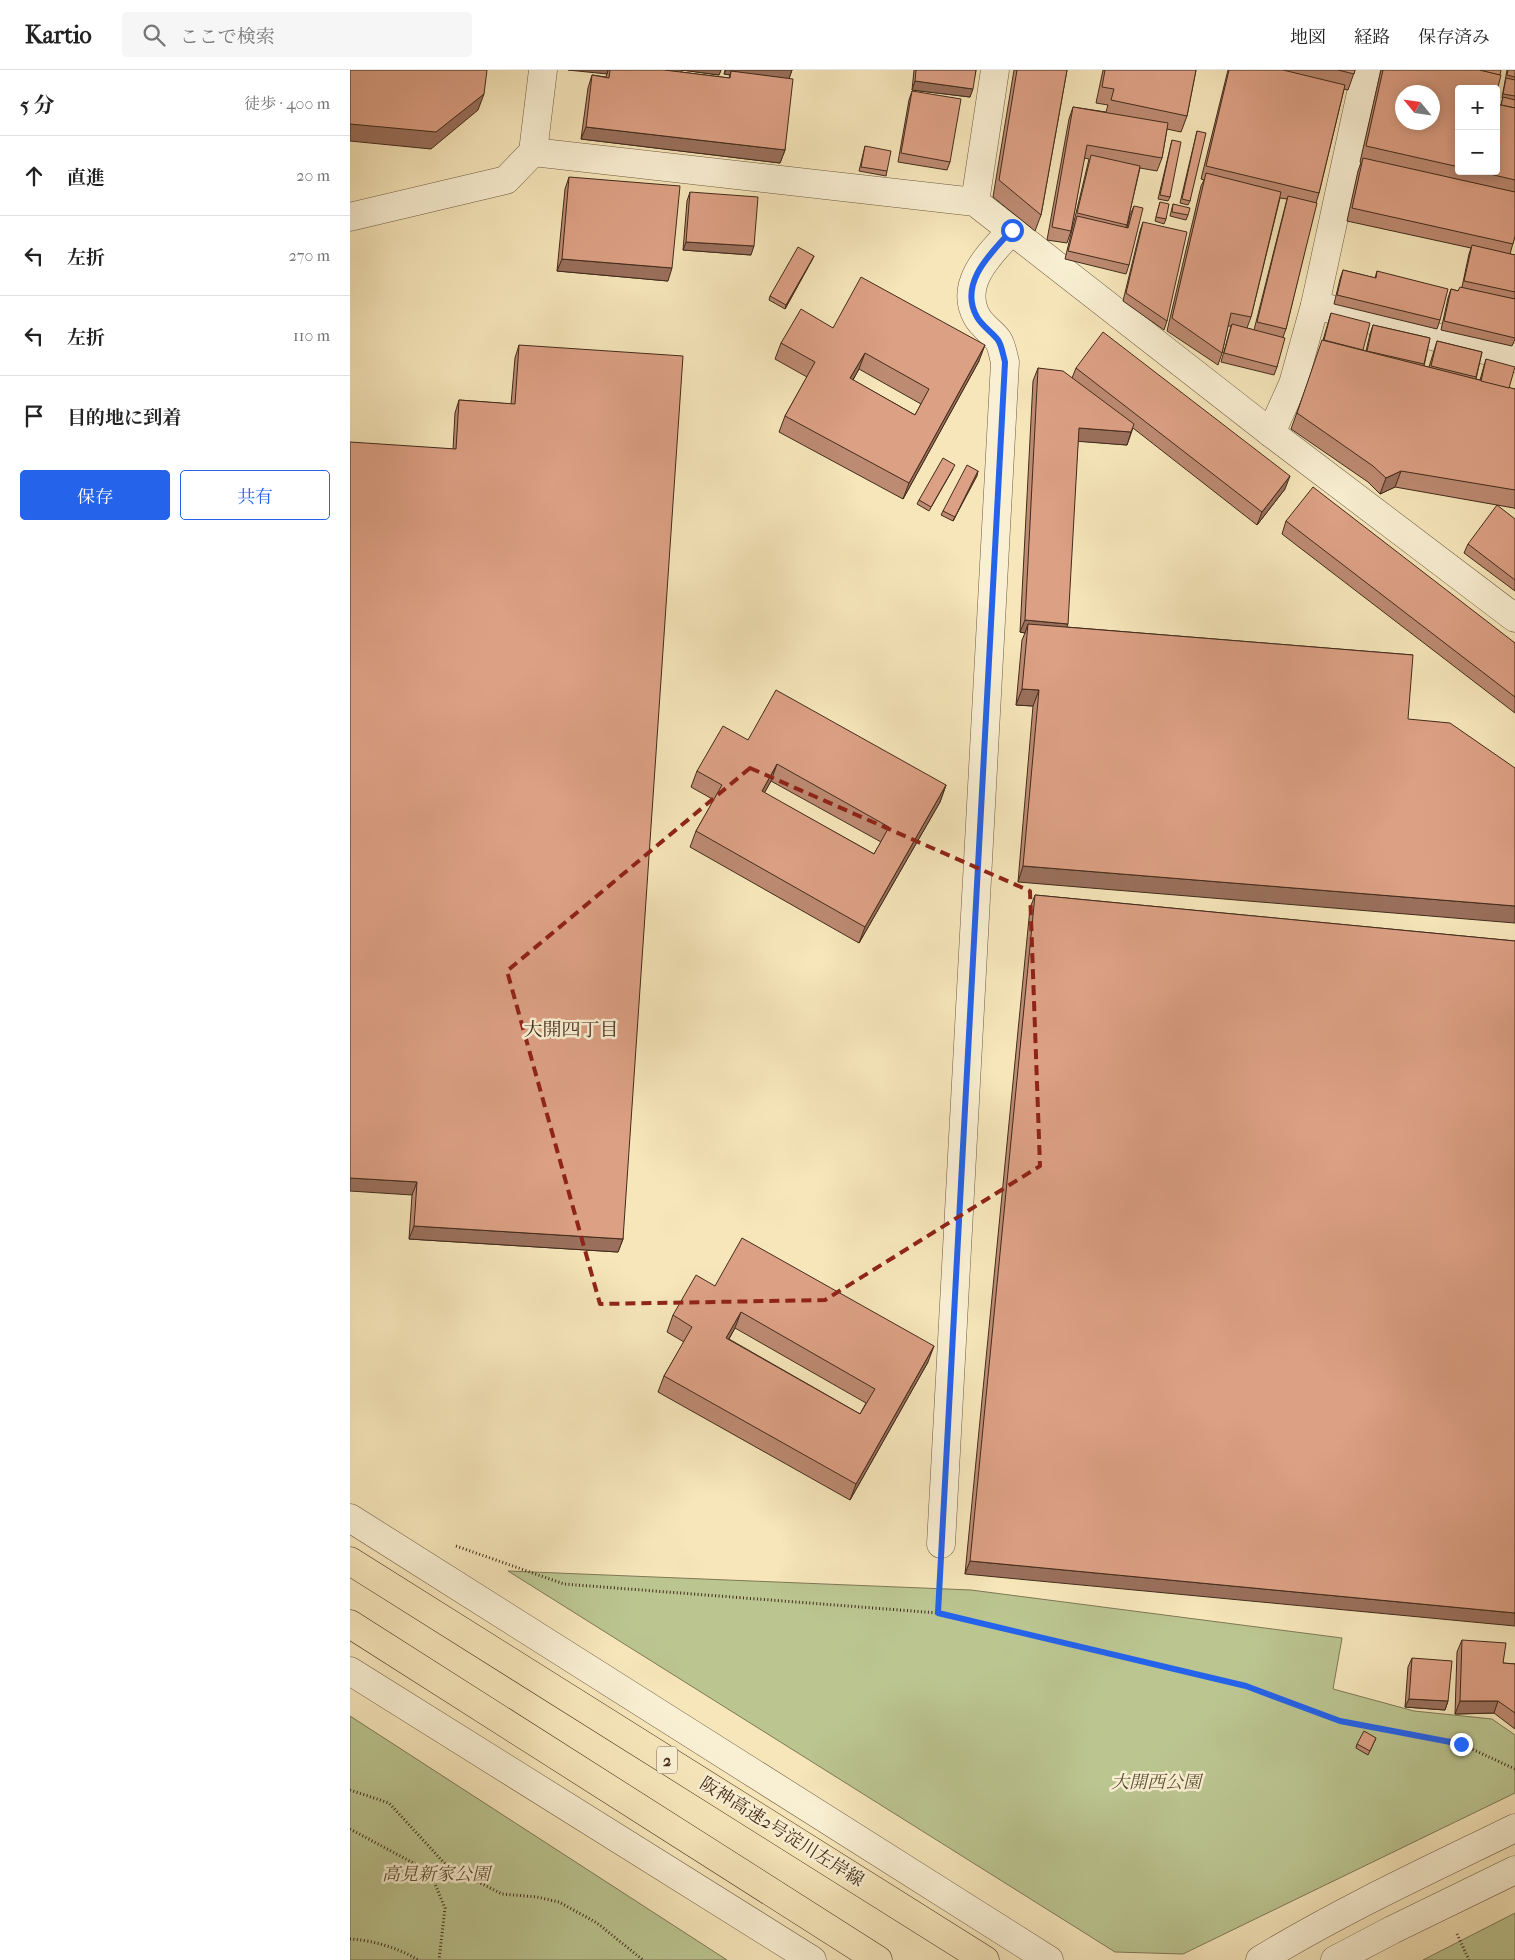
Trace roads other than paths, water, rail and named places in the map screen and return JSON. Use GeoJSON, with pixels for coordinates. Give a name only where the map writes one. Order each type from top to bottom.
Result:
{"type":"FeatureCollection","features":[{"type":"Feature","properties":{"kind":"highway","name":"阪神高速2号淀川左岸線"},"geometry":{"type":"LineString","coordinates":[[350,1561],[985,1960]]}},
{"type":"Feature","properties":{"kind":"highway"},"geometry":{"type":"LineString","coordinates":[[350,1624],[878,1960]]}},
{"type":"Feature","properties":{"kind":"street"},"geometry":{"type":"LineString","coordinates":[[350,218],[506,180],[533,152],[543,70]]}},
{"type":"Feature","properties":{"kind":"street"},"geometry":{"type":"LineString","coordinates":[[975,202],[995,70]]}},
{"type":"Feature","properties":{"kind":"street"},"geometry":{"type":"LineString","coordinates":[[1271,433],[1293,384],[1315,305],[1366,70]]}},
{"type":"Feature","properties":{"kind":"street"},"geometry":{"type":"LineString","coordinates":[[533,152],[975,202],[1271,433],[1515,618]]}},
{"type":"Feature","properties":{"kind":"street"},"geometry":{"type":"LineString","coordinates":[[942,1544],[1005,362],[999,342],[977,317],[972,300],[973,282],[983,261],[1012,230]]}},
{"type":"Feature","properties":{"kind":"street"},"geometry":{"type":"LineString","coordinates":[[1315,305],[1515,358]]}},
{"type":"Feature","properties":{"kind":"street"},"geometry":{"type":"LineString","coordinates":[[350,1518],[1049,1960]]}},
{"type":"Feature","properties":{"kind":"street"},"geometry":{"type":"LineString","coordinates":[[350,1671],[812,1960]]}},
{"type":"Feature","properties":{"kind":"street"},"geometry":{"type":"LineString","coordinates":[[1260,1960],[1301,1935],[1374,1897],[1515,1828]]}},
{"type":"Feature","properties":{"kind":"street"},"geometry":{"type":"LineString","coordinates":[[1336,1960],[1392,1930],[1515,1870]]}},
{"type":"Feature","properties":{"kind":"district","name":"大開四丁目"},"geometry":{"type":"Point","coordinates":[571,1030]}},
{"type":"Feature","properties":{"kind":"park label","name":"大開西公園"},"geometry":{"type":"Point","coordinates":[1156,1782]}},
{"type":"Feature","properties":{"kind":"park label","name":"高見新家公園"},"geometry":{"type":"Point","coordinates":[436,1874]}}]}
